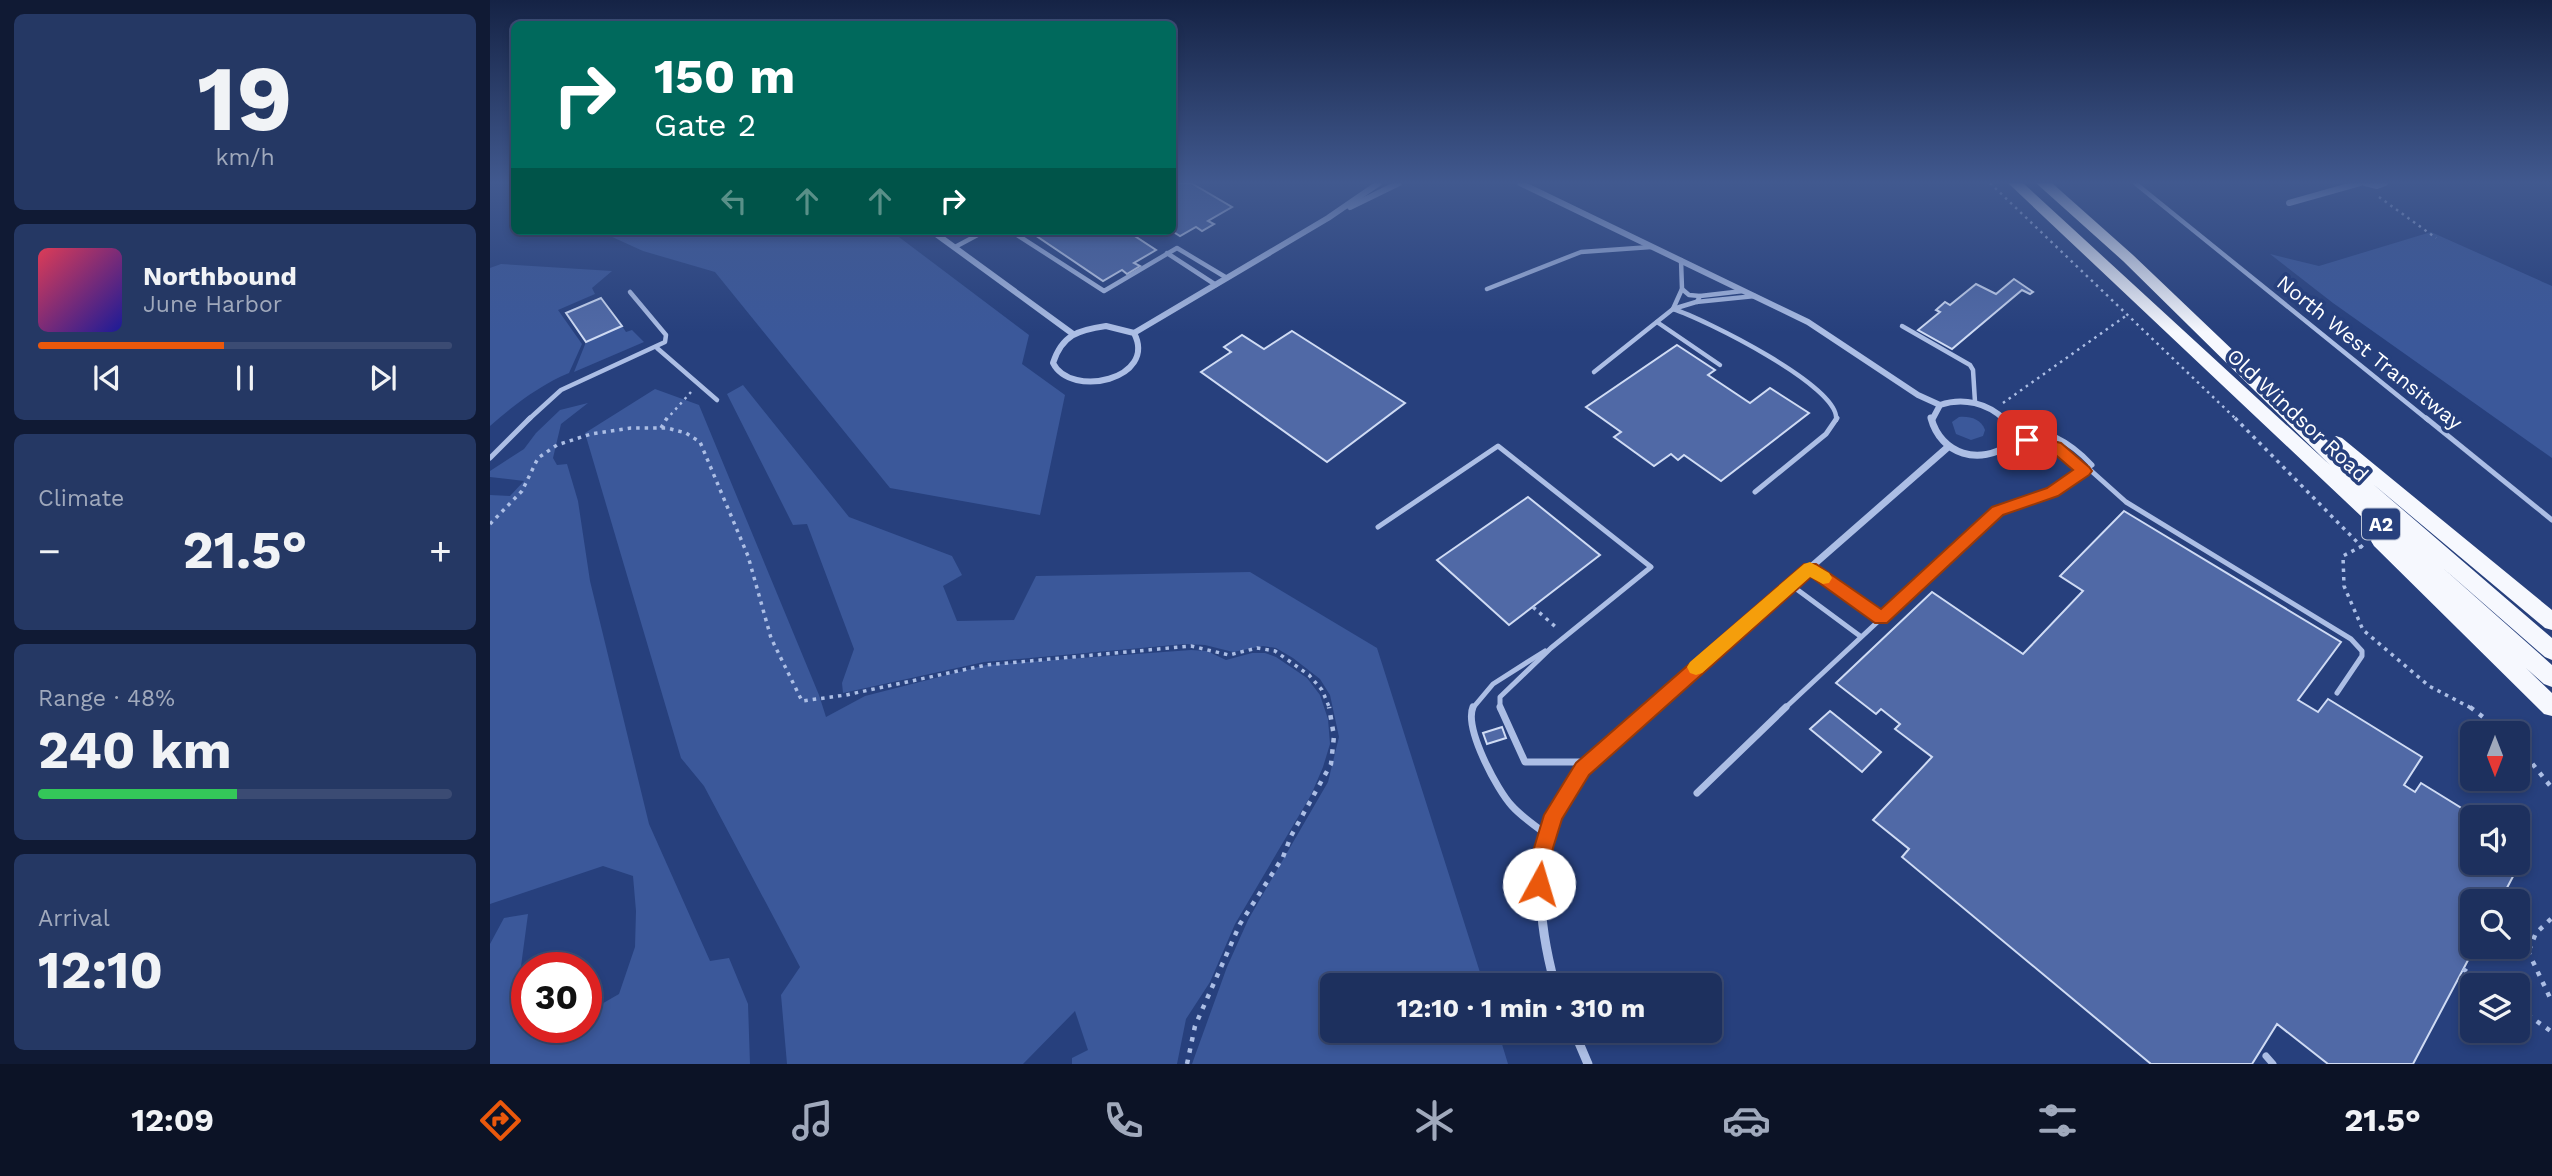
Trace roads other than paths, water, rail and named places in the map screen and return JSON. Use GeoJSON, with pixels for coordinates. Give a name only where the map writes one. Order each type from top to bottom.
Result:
{"type":"FeatureCollection","features":[{"type":"Feature","properties":{"kind":"highway","name":"Old Windsor Road"},"geometry":{"type":"LineString","coordinates":[[2068,233],[2469,606],[2552,678]]}},
{"type":"Feature","properties":{"kind":"highway","name":"Old Windsor Road"},"geometry":{"type":"LineString","coordinates":[[2099,233],[2386,508],[2552,650]]}},
{"type":"Feature","properties":{"kind":"highway"},"geometry":{"type":"LineString","coordinates":[[2225,351],[2552,622]]}},
{"type":"Feature","properties":{"kind":"highway"},"geometry":{"type":"LineString","coordinates":[[2212,367],[2295,457],[2552,707]]}},
{"type":"Feature","properties":{"kind":"street"},"geometry":{"type":"LineString","coordinates":[[1134,333],[1140,348],[1138,358],[1128,369],[1100,382],[1066,379],[1057,372],[1054,363],[1061,344],[1073,334],[1106,326],[1134,333],[1303,233]]}},
{"type":"Feature","properties":{"kind":"street"},"geometry":{"type":"LineString","coordinates":[[1624,233],[1808,321],[1918,395],[1940,405]]}},
{"type":"Feature","properties":{"kind":"street"},"geometry":{"type":"LineString","coordinates":[[938,235],[1073,334]]}},
{"type":"Feature","properties":{"kind":"street"},"geometry":{"type":"LineString","coordinates":[[1951,401],[1975,402],[1994,410],[2010,426],[2010,444],[2004,450],[1986,456],[1961,453],[1948,447],[1932,429],[1931,417],[1940,405],[1951,401]]}},
{"type":"Feature","properties":{"kind":"street"},"geometry":{"type":"LineString","coordinates":[[1551,973],[1544,950],[1538,906],[1546,834],[1562,798],[1589,762],[1948,447]]}},
{"type":"Feature","properties":{"kind":"street"},"geometry":{"type":"LineString","coordinates":[[1579,1043],[1588,1064]]}},
{"type":"Feature","properties":{"kind":"lane","name":"North West Transitway"},"geometry":{"type":"LineString","coordinates":[[2196,233],[2552,520]]}},
{"type":"Feature","properties":{"kind":"lane"},"geometry":{"type":"LineString","coordinates":[[956,247],[978,235]]}},
{"type":"Feature","properties":{"kind":"lane"},"geometry":{"type":"LineString","coordinates":[[1017,235],[1104,291],[1177,248],[1227,278]]}},
{"type":"Feature","properties":{"kind":"lane"},"geometry":{"type":"LineString","coordinates":[[1487,289],[1581,252],[1654,247]]}},
{"type":"Feature","properties":{"kind":"lane"},"geometry":{"type":"LineString","coordinates":[[1167,253],[1216,285]]}},
{"type":"Feature","properties":{"kind":"lane"},"geometry":{"type":"LineString","coordinates":[[1673,309],[1682,289],[1681,260]]}},
{"type":"Feature","properties":{"kind":"lane"},"geometry":{"type":"LineString","coordinates":[[1682,289],[1689,295],[1700,296],[1746,290]]}},
{"type":"Feature","properties":{"kind":"lane"},"geometry":{"type":"LineString","coordinates":[[490,458],[547,400],[561,390],[665,342],[666,335],[630,292]]}},
{"type":"Feature","properties":{"kind":"lane"},"geometry":{"type":"LineString","coordinates":[[1696,302],[1700,296]]}},
{"type":"Feature","properties":{"kind":"lane"},"geometry":{"type":"LineString","coordinates":[[1594,372],[1673,309],[1696,302],[1758,296]]}},
{"type":"Feature","properties":{"kind":"lane"},"geometry":{"type":"LineString","coordinates":[[1673,309],[1701,318],[1786,368],[1832,401],[1837,412],[1835,423],[1826,434],[1755,492]]}},
{"type":"Feature","properties":{"kind":"lane"},"geometry":{"type":"LineString","coordinates":[[1657,322],[1720,365]]}},
{"type":"Feature","properties":{"kind":"lane"},"geometry":{"type":"LineString","coordinates":[[1902,326],[1970,365],[1973,370],[1975,402]]}},
{"type":"Feature","properties":{"kind":"lane"},"geometry":{"type":"LineString","coordinates":[[657,348],[717,400]]}},
{"type":"Feature","properties":{"kind":"lane"},"geometry":{"type":"LineString","coordinates":[[2010,426],[2034,427],[2060,436],[2079,451],[2088,468]]}},
{"type":"Feature","properties":{"kind":"lane"},"geometry":{"type":"LineString","coordinates":[[2011,438],[2056,447],[2088,468],[2126,502],[2351,639],[2362,651],[2362,656],[2337,692]]}},
{"type":"Feature","properties":{"kind":"lane"},"geometry":{"type":"LineString","coordinates":[[1378,527],[1498,446],[1651,567],[1551,648],[1506,688],[1500,697],[1499,706],[1525,762],[1589,762]]}},
{"type":"Feature","properties":{"kind":"lane"},"geometry":{"type":"LineString","coordinates":[[1697,793],[1860,636],[1997,511],[2053,492],[2088,468]]}},
{"type":"Feature","properties":{"kind":"lane"},"geometry":{"type":"LineString","coordinates":[[1810,568],[1881,618]]}},
{"type":"Feature","properties":{"kind":"lane"},"geometry":{"type":"LineString","coordinates":[[1790,585],[1860,636]]}},
{"type":"Feature","properties":{"kind":"lane"},"geometry":{"type":"LineString","coordinates":[[1546,834],[1518,812],[1502,794],[1484,758],[1470,718],[1472,709],[1502,676],[1551,648]]}},
{"type":"Feature","properties":{"kind":"lane"},"geometry":{"type":"LineString","coordinates":[[2266,1056],[2273,1064]]}}]}
